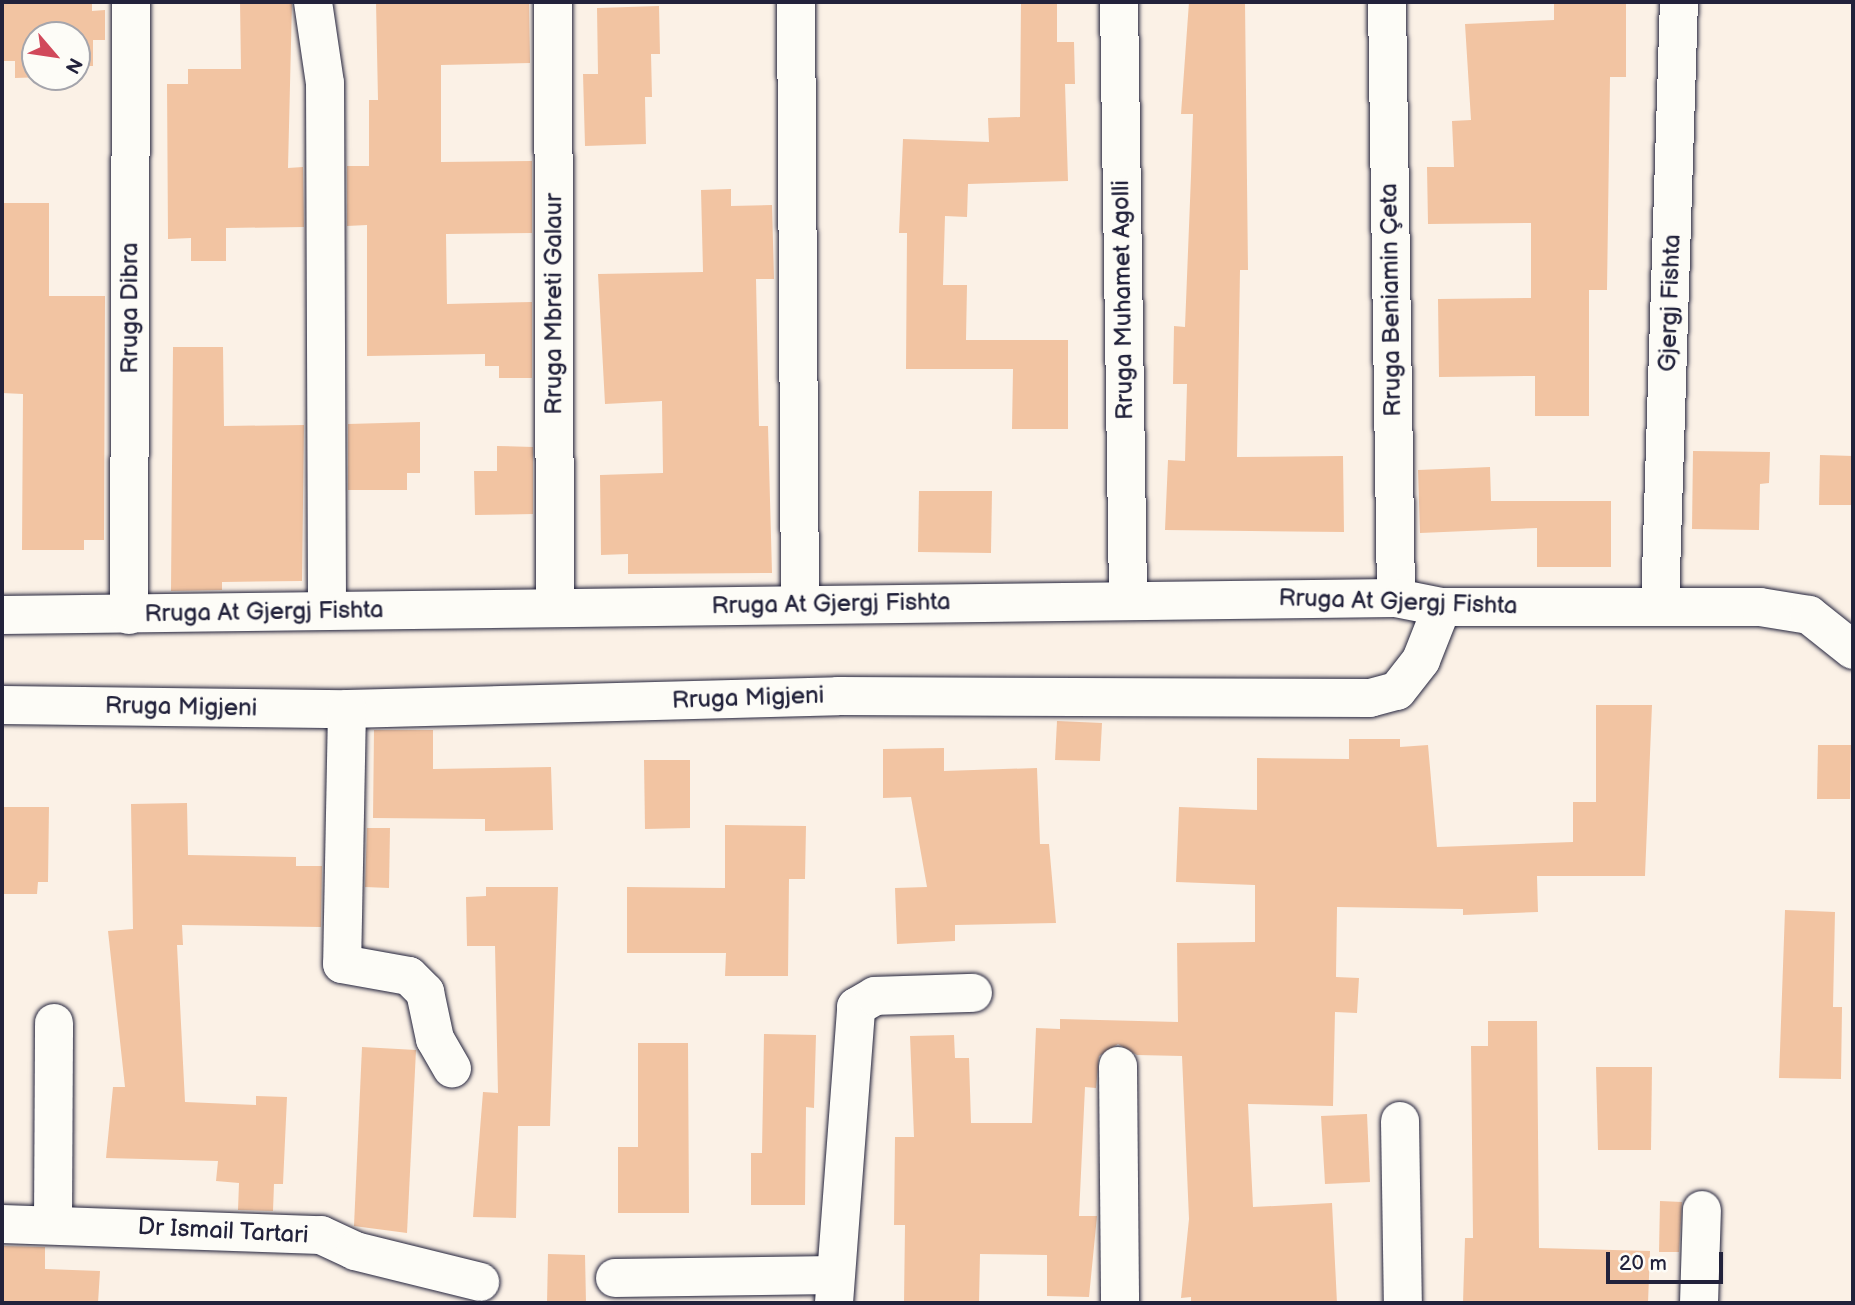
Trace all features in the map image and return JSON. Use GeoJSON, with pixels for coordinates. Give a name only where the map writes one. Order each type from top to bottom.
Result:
{"type":"FeatureCollection","features":[{"type":"Feature","properties":{"kind":"street","name":"Rruga Dibra"},"geometry":{"type":"LineString","coordinates":[[129,615],[131,2]]}},
{"type":"Feature","properties":{"kind":"street"},"geometry":{"type":"LineString","coordinates":[[313,2],[325,83],[327,610]]}},
{"type":"Feature","properties":{"kind":"street","name":"Rruga Mbreti Galaur"},"geometry":{"type":"LineString","coordinates":[[553,2],[555,606]]}},
{"type":"Feature","properties":{"kind":"street"},"geometry":{"type":"LineString","coordinates":[[796,2],[800,605]]}},
{"type":"Feature","properties":{"kind":"street","name":"Rruga Muhamet Agolli"},"geometry":{"type":"LineString","coordinates":[[1119,2],[1128,598]]}},
{"type":"Feature","properties":{"kind":"street","name":"Rruga Beniamin Çeta"},"geometry":{"type":"LineString","coordinates":[[1387,2],[1396,598]]}},
{"type":"Feature","properties":{"kind":"street","name":"Gjergj Fishta"},"geometry":{"type":"LineString","coordinates":[[1660,605],[1679,2]]}},
{"type":"Feature","properties":{"kind":"street","name":"Rruga At Gjergj Fishta"},"geometry":{"type":"LineString","coordinates":[[2,615],[1128,598],[1396,598],[1442,607],[1760,607],[1809,615],[1853,650]]}},
{"type":"Feature","properties":{"kind":"street","name":"Rruga Migjeni"},"geometry":{"type":"LineString","coordinates":[[2,705],[346,709],[838,695],[1370,698],[1397,691],[1421,660],[1442,607]]}},
{"type":"Feature","properties":{"kind":"street"},"geometry":{"type":"LineString","coordinates":[[346,709],[342,964],[410,976],[425,992],[435,1039],[453,1068]]}},
{"type":"Feature","properties":{"kind":"street"},"geometry":{"type":"LineString","coordinates":[[615,1278],[834,1289],[856,1007],[875,996],[973,993]]}},
{"type":"Feature","properties":{"kind":"street"},"geometry":{"type":"LineString","coordinates":[[53,1223],[54,1023]]}},
{"type":"Feature","properties":{"kind":"street"},"geometry":{"type":"LineString","coordinates":[[1118,1066],[1120,1303]]}},
{"type":"Feature","properties":{"kind":"street"},"geometry":{"type":"LineString","coordinates":[[1400,1121],[1403,1303]]}},
{"type":"Feature","properties":{"kind":"street"},"geometry":{"type":"LineString","coordinates":[[1699,1303],[1702,1210]]}},
{"type":"Feature","properties":{"kind":"street","name":"Dr Ismail Tartari"},"geometry":{"type":"LineString","coordinates":[[2,1224],[53,1223],[321,1235],[355,1251],[480,1282]]}},
{"type":"Feature","properties":{"kind":"building"},"geometry":{"type":"Polygon","coordinates":[[[2,2],[92,2],[92,11],[105,10],[105,40],[93,40],[93,66],[91,21],[21,21],[21,78],[15,78],[15,61],[2,61],[2,2]]]}},
{"type":"Feature","properties":{"kind":"building"},"geometry":{"type":"Polygon","coordinates":[[[240,2],[292,2],[288,168],[303,167],[304,227],[226,228],[226,261],[191,261],[191,238],[168,239],[167,84],[188,84],[188,69],[241,69],[240,2]]]}},
{"type":"Feature","properties":{"kind":"building"},"geometry":{"type":"Polygon","coordinates":[[[376,2],[529,2],[530,63],[441,65],[441,162],[532,161],[532,233],[446,234],[447,304],[532,302],[532,378],[499,378],[499,366],[485,366],[485,354],[367,356],[367,225],[347,226],[347,166],[369,166],[369,100],[378,100],[376,2]]]}},
{"type":"Feature","properties":{"kind":"building"},"geometry":{"type":"Polygon","coordinates":[[[1021,2],[1057,2],[1057,42],[1074,42],[1075,84],[1065,84],[1068,181],[968,184],[967,217],[945,216],[943,285],[967,285],[966,340],[1068,340],[1068,429],[1012,429],[1013,369],[906,369],[907,233],[899,233],[903,139],[989,142],[988,118],[1020,117],[1021,2]]]}},
{"type":"Feature","properties":{"kind":"building"},"geometry":{"type":"Polygon","coordinates":[[[1189,2],[1245,2],[1248,270],[1240,270],[1237,457],[1343,456],[1344,532],[1165,530],[1168,460],[1185,461],[1187,384],[1173,384],[1174,326],[1185,327],[1193,114],[1181,114],[1189,2]]]}},
{"type":"Feature","properties":{"kind":"building"},"geometry":{"type":"Polygon","coordinates":[[[1554,2],[1626,2],[1626,77],[1610,77],[1607,290],[1589,290],[1589,416],[1535,416],[1535,376],[1439,377],[1438,299],[1531,298],[1531,223],[1428,224],[1427,167],[1454,167],[1452,121],[1471,120],[1465,24],[1554,20],[1554,2]]]}},
{"type":"Feature","properties":{"kind":"building"},"geometry":{"type":"Polygon","coordinates":[[[659,6],[660,54],[651,54],[652,97],[645,97],[646,144],[585,146],[583,74],[598,74],[597,8],[659,6]]]}},
{"type":"Feature","properties":{"kind":"building"},"geometry":{"type":"Polygon","coordinates":[[[731,189],[731,206],[772,205],[774,279],[756,279],[759,426],[768,426],[772,573],[628,574],[628,554],[601,555],[600,475],[663,473],[662,401],[605,404],[598,274],[703,272],[701,190],[731,189]]]}},
{"type":"Feature","properties":{"kind":"building"},"geometry":{"type":"Polygon","coordinates":[[[2,203],[49,203],[49,296],[105,296],[104,540],[84,540],[84,550],[22,550],[23,394],[2,393],[2,203]]]}},
{"type":"Feature","properties":{"kind":"building"},"geometry":{"type":"Polygon","coordinates":[[[173,347],[223,347],[224,426],[304,425],[302,581],[222,582],[222,590],[171,591],[173,347]]]}},
{"type":"Feature","properties":{"kind":"building"},"geometry":{"type":"Polygon","coordinates":[[[420,422],[420,473],[407,473],[407,490],[348,490],[348,424],[420,422]]]}},
{"type":"Feature","properties":{"kind":"building"},"geometry":{"type":"Polygon","coordinates":[[[497,446],[533,447],[533,514],[475,515],[474,471],[497,471],[497,446]]]}},
{"type":"Feature","properties":{"kind":"building"},"geometry":{"type":"Polygon","coordinates":[[[1693,451],[1770,452],[1769,483],[1760,484],[1759,530],[1692,529],[1693,451]]]}},
{"type":"Feature","properties":{"kind":"building"},"geometry":{"type":"Polygon","coordinates":[[[1820,455],[1853,456],[1853,505],[1819,505],[1820,455]]]}},
{"type":"Feature","properties":{"kind":"building"},"geometry":{"type":"Polygon","coordinates":[[[1490,467],[1491,501],[1611,501],[1611,567],[1537,567],[1537,528],[1420,533],[1418,470],[1490,467]]]}},
{"type":"Feature","properties":{"kind":"building"},"geometry":{"type":"Polygon","coordinates":[[[919,491],[992,491],[991,553],[918,552],[919,491]]]}},
{"type":"Feature","properties":{"kind":"building"},"geometry":{"type":"Polygon","coordinates":[[[1596,705],[1652,705],[1645,876],[1537,876],[1538,912],[1463,915],[1463,909],[1337,907],[1336,977],[1359,978],[1357,1013],[1335,1012],[1333,1106],[1248,1104],[1253,1207],[1332,1203],[1337,1303],[1191,1303],[1191,1297],[1181,1298],[1189,1219],[1182,1056],[1137,1055],[1118,1044],[1099,1056],[1096,1088],[1085,1087],[1079,1216],[1097,1216],[1089,1297],[1047,1296],[1047,1255],[980,1254],[979,1303],[904,1303],[905,1225],[894,1225],[895,1137],[914,1137],[910,1036],[954,1035],[955,1058],[969,1058],[971,1123],[1032,1123],[1036,1028],[1060,1029],[1060,1019],[1178,1022],[1177,943],[1255,942],[1255,885],[1176,882],[1179,807],[1257,810],[1257,758],[1349,759],[1349,739],[1400,739],[1400,747],[1428,745],[1437,847],[1573,842],[1573,802],[1596,802],[1596,705]]]}},
{"type":"Feature","properties":{"kind":"building"},"geometry":{"type":"Polygon","coordinates":[[[1057,721],[1102,723],[1100,761],[1055,760],[1057,721]]]}},
{"type":"Feature","properties":{"kind":"building"},"geometry":{"type":"Polygon","coordinates":[[[374,730],[433,730],[433,769],[551,767],[553,830],[485,831],[485,819],[373,818],[374,730]]]}},
{"type":"Feature","properties":{"kind":"building"},"geometry":{"type":"Polygon","coordinates":[[[1818,745],[1851,745],[1850,799],[1817,799],[1818,745]]]}},
{"type":"Feature","properties":{"kind":"building"},"geometry":{"type":"Polygon","coordinates":[[[944,748],[944,771],[1037,768],[1040,844],[1049,844],[1056,923],[955,925],[955,941],[897,944],[895,888],[927,887],[911,797],[883,798],[883,749],[944,748]]]}},
{"type":"Feature","properties":{"kind":"building"},"geometry":{"type":"Polygon","coordinates":[[[644,760],[690,760],[690,828],[645,829],[644,760]]]}},
{"type":"Feature","properties":{"kind":"building"},"geometry":{"type":"Polygon","coordinates":[[[187,803],[188,855],[296,857],[296,866],[322,866],[321,927],[182,925],[183,945],[177,945],[185,1102],[256,1105],[256,1096],[287,1097],[283,1184],[274,1184],[273,1211],[238,1210],[239,1183],[216,1181],[218,1161],[106,1158],[113,1087],[125,1087],[108,931],[133,929],[131,804],[187,803]]]}},
{"type":"Feature","properties":{"kind":"building"},"geometry":{"type":"Polygon","coordinates":[[[2,807],[49,807],[48,882],[38,882],[37,894],[2,894],[2,807]]]}},
{"type":"Feature","properties":{"kind":"building"},"geometry":{"type":"Polygon","coordinates":[[[725,825],[806,826],[805,879],[789,879],[788,976],[725,976],[726,953],[627,953],[627,887],[725,888],[725,825]]]}},
{"type":"Feature","properties":{"kind":"building"},"geometry":{"type":"Polygon","coordinates":[[[367,828],[390,828],[389,888],[365,887],[367,828]]]}},
{"type":"Feature","properties":{"kind":"building"},"geometry":{"type":"Polygon","coordinates":[[[486,887],[558,887],[550,1126],[518,1126],[516,1218],[473,1217],[483,1092],[498,1093],[495,946],[467,946],[466,897],[486,896],[486,887]]]}},
{"type":"Feature","properties":{"kind":"building"},"geometry":{"type":"Polygon","coordinates":[[[1785,910],[1835,912],[1833,1007],[1842,1007],[1841,1079],[1779,1078],[1785,910]]]}},
{"type":"Feature","properties":{"kind":"building"},"geometry":{"type":"Polygon","coordinates":[[[1488,1021],[1537,1021],[1539,1248],[1650,1251],[1648,1303],[1463,1303],[1465,1238],[1473,1238],[1471,1046],[1488,1046],[1488,1021]]]}},
{"type":"Feature","properties":{"kind":"building"},"geometry":{"type":"Polygon","coordinates":[[[764,1034],[816,1035],[814,1108],[806,1107],[805,1205],[751,1205],[751,1153],[762,1153],[764,1034]]]}},
{"type":"Feature","properties":{"kind":"building"},"geometry":{"type":"Polygon","coordinates":[[[638,1043],[688,1043],[689,1213],[618,1213],[618,1147],[638,1147],[638,1043]]]}},
{"type":"Feature","properties":{"kind":"building"},"geometry":{"type":"Polygon","coordinates":[[[362,1047],[416,1050],[407,1233],[354,1226],[362,1047]]]}},
{"type":"Feature","properties":{"kind":"building"},"geometry":{"type":"Polygon","coordinates":[[[1596,1067],[1652,1067],[1651,1150],[1598,1150],[1596,1067]]]}},
{"type":"Feature","properties":{"kind":"building"},"geometry":{"type":"Polygon","coordinates":[[[1367,1114],[1370,1182],[1325,1184],[1321,1116],[1367,1114]]]}},
{"type":"Feature","properties":{"kind":"building"},"geometry":{"type":"Polygon","coordinates":[[[1660,1201],[1682,1202],[1679,1252],[1659,1252],[1660,1201]]]}},
{"type":"Feature","properties":{"kind":"building"},"geometry":{"type":"Polygon","coordinates":[[[2,1246],[45,1247],[45,1269],[100,1271],[98,1303],[2,1303],[2,1246]]]}},
{"type":"Feature","properties":{"kind":"building"},"geometry":{"type":"Polygon","coordinates":[[[548,1254],[585,1255],[586,1303],[547,1303],[548,1254]]]}}]}
